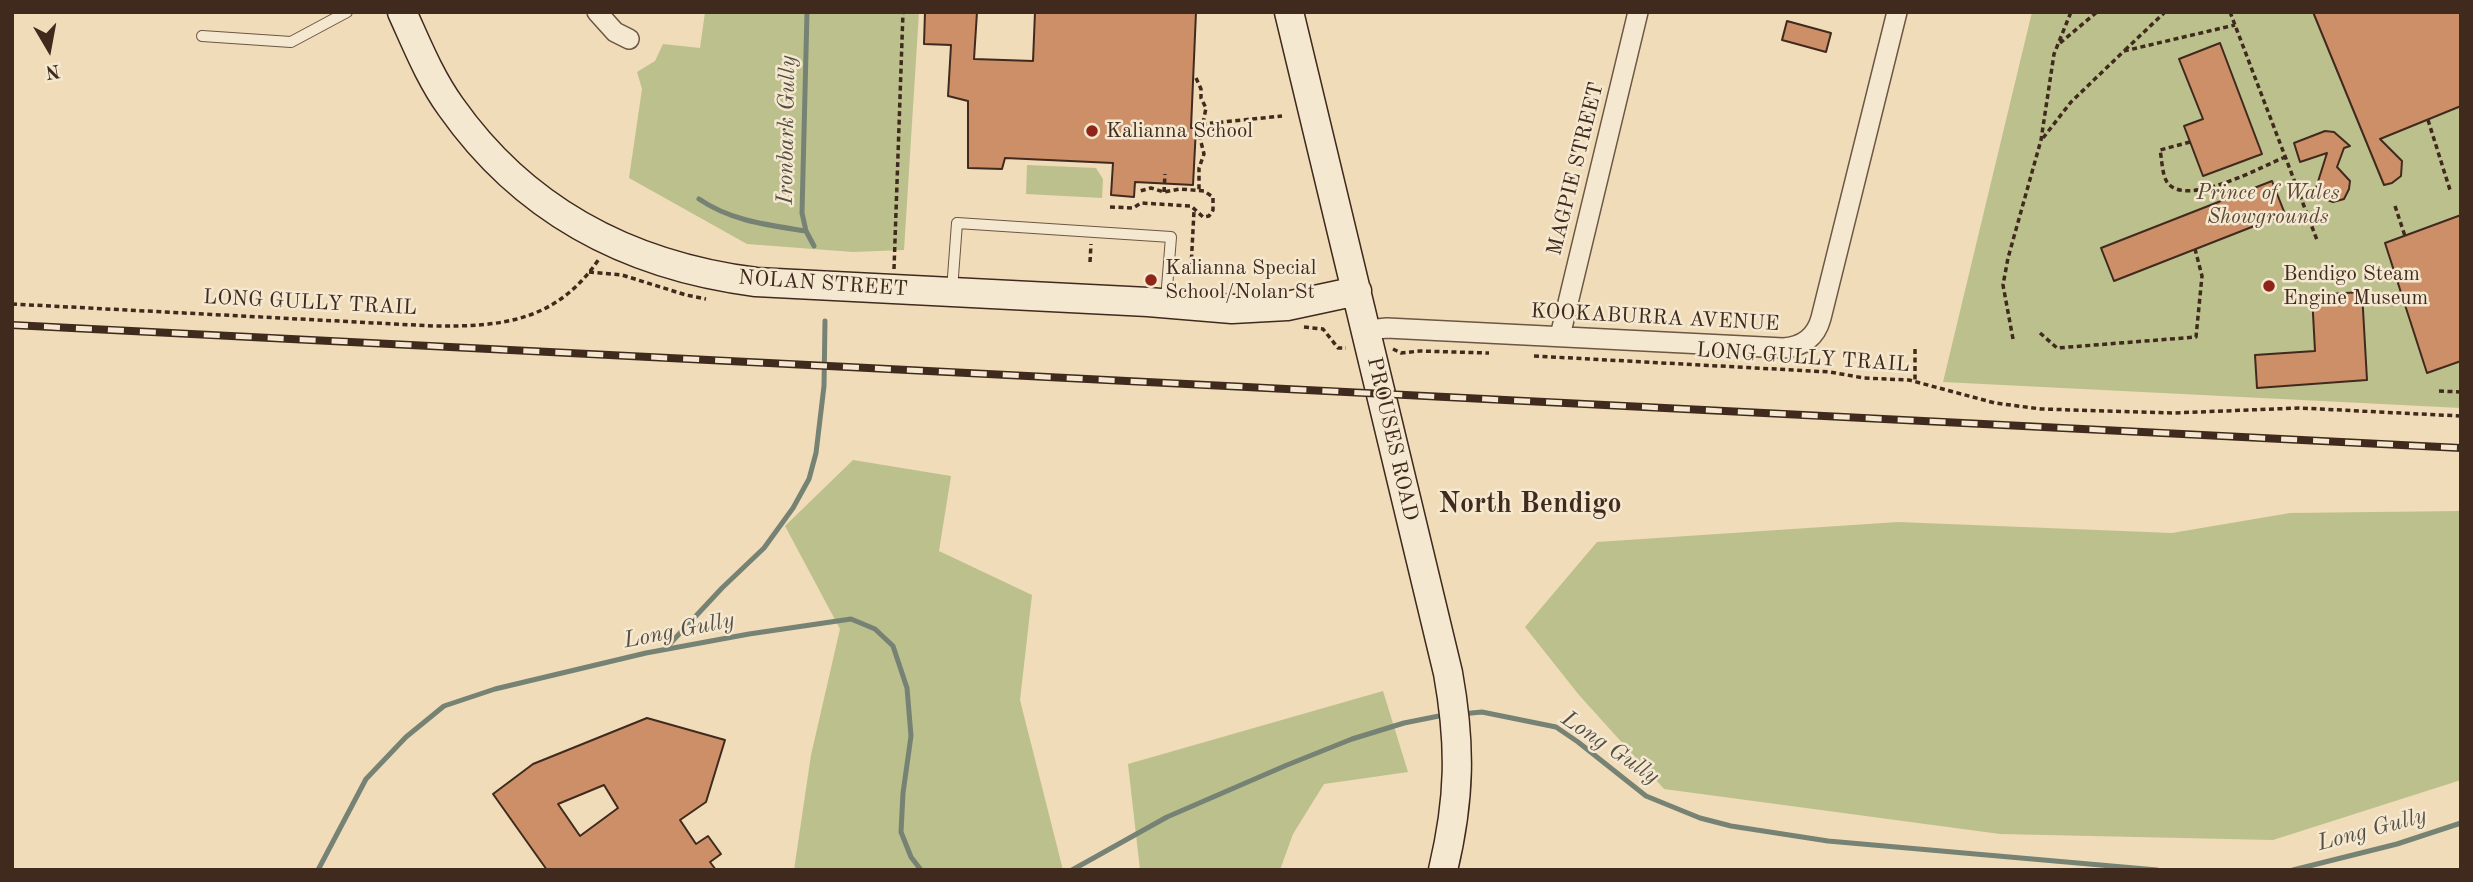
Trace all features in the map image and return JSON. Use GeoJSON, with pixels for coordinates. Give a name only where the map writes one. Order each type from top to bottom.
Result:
{"type":"FeatureCollection","features":[{"type":"Feature","properties":{"kind":"street","name":"NOLAN STREET"},"geometry":{"type":"LineString","coordinates":[[402,12],[450,106],[469,131],[513,177],[536,197],[587,231],[662,263],[723,278],[1232,309],[1287,306],[1357,291]]}},
{"type":"Feature","properties":{"kind":"street"},"geometry":{"type":"LineString","coordinates":[[597,12],[615,32],[629,40]]}},
{"type":"Feature","properties":{"kind":"street","name":"PROUSES ROAD"},"geometry":{"type":"LineString","coordinates":[[1289,12],[1440,637],[1455,714],[1457,790],[1443,870]]}},
{"type":"Feature","properties":{"kind":"street","name":"MAGPIE STREET"},"geometry":{"type":"LineString","coordinates":[[1560,336],[1638,12]]}},
{"type":"Feature","properties":{"kind":"street","name":"KOOKABURRA AVENUE"},"geometry":{"type":"LineString","coordinates":[[1367,330],[1387,328],[1783,348],[1808,340],[1821,318],[1897,12]]}},
{"type":"Feature","properties":{"kind":"lane"},"geometry":{"type":"LineString","coordinates":[[202,36],[291,42],[346,12]]}},
{"type":"Feature","properties":{"kind":"lane"},"geometry":{"type":"LineString","coordinates":[[952,292],[957,223],[1171,237],[1166,304]]}},
{"type":"Feature","properties":{"kind":"path"},"geometry":{"type":"LineString","coordinates":[[893,289],[903,12]]}},
{"type":"Feature","properties":{"kind":"path"},"geometry":{"type":"LineString","coordinates":[[2013,339],[2003,285],[2041,140],[2054,54],[2071,12]]}},
{"type":"Feature","properties":{"kind":"path"},"geometry":{"type":"LineString","coordinates":[[2058,45],[2096,12]]}},
{"type":"Feature","properties":{"kind":"path"},"geometry":{"type":"LineString","coordinates":[[2041,140],[2071,102],[2165,12]]}},
{"type":"Feature","properties":{"kind":"path"},"geometry":{"type":"LineString","coordinates":[[2230,12],[2317,240]]}},
{"type":"Feature","properties":{"kind":"path"},"geometry":{"type":"LineString","coordinates":[[2124,51],[2235,25]]}},
{"type":"Feature","properties":{"kind":"path"},"geometry":{"type":"LineString","coordinates":[[1196,78],[1201,89],[1200,98],[1206,108],[1200,138],[1204,154],[1199,168],[1199,191]]}},
{"type":"Feature","properties":{"kind":"path"},"geometry":{"type":"LineString","coordinates":[[1193,125],[1282,116]]}},
{"type":"Feature","properties":{"kind":"path"},"geometry":{"type":"LineString","coordinates":[[2428,120],[2450,190]]}},
{"type":"Feature","properties":{"kind":"path"},"geometry":{"type":"LineString","coordinates":[[2190,142],[2160,150],[2166,181],[2173,188],[2185,192],[2217,186],[2285,157]]}},
{"type":"Feature","properties":{"kind":"path"},"geometry":{"type":"LineString","coordinates":[[1164,192],[1165,174]]}},
{"type":"Feature","properties":{"kind":"path"},"geometry":{"type":"LineString","coordinates":[[1110,207],[1133,208],[1141,203],[1188,206],[1203,217],[1209,216],[1213,210],[1211,194],[1180,189],[1164,192],[1155,188],[1140,191]]}},
{"type":"Feature","properties":{"kind":"path"},"geometry":{"type":"LineString","coordinates":[[2395,206],[2405,236]]}},
{"type":"Feature","properties":{"kind":"path"},"geometry":{"type":"LineString","coordinates":[[1191,268],[1194,209]]}},
{"type":"Feature","properties":{"kind":"path"},"geometry":{"type":"LineString","coordinates":[[2040,333],[2057,348],[2196,337],[2202,276],[2195,249]]}},
{"type":"Feature","properties":{"kind":"path","name":"LONG GULLY TRAIL"},"geometry":{"type":"LineString","coordinates":[[12,304],[471,326],[508,323],[536,313],[562,299],[599,260]]}},
{"type":"Feature","properties":{"kind":"path"},"geometry":{"type":"LineString","coordinates":[[1915,349],[1915,382]]}},
{"type":"Feature","properties":{"kind":"path"},"geometry":{"type":"LineString","coordinates":[[1395,350],[1401,353],[1494,352]]}},
{"type":"Feature","properties":{"kind":"path","name":"LONG GULLY TRAIL"},"geometry":{"type":"LineString","coordinates":[[1530,355],[1830,372],[1915,382],[1996,403],[2040,409],[2173,414],[2299,408],[2461,416]]}},
{"type":"Feature","properties":{"kind":"path"},"geometry":{"type":"LineString","coordinates":[[2439,391],[2461,392]]}},
{"type":"Feature","properties":{"kind":"green space"},"geometry":{"type":"Polygon","coordinates":[[[705,12],[919,12],[904,250],[853,252],[747,244],[629,178],[642,89],[637,72],[655,61],[663,44],[700,48],[705,12]]]}},
{"type":"Feature","properties":{"kind":"green space","name":"Prince of Wales Showgrounds"},"geometry":{"type":"Polygon","coordinates":[[[2032,12],[2461,12],[2461,408],[1943,382],[2032,12]]]}},
{"type":"Feature","properties":{"kind":"green space"},"geometry":{"type":"Polygon","coordinates":[[[1027,165],[1096,168],[1103,179],[1102,198],[1026,194],[1027,165]]]}},
{"type":"Feature","properties":{"kind":"green space"},"geometry":{"type":"Polygon","coordinates":[[[853,460],[951,476],[939,551],[1032,595],[1020,700],[1063,870],[794,870],[811,755],[840,629],[785,526],[853,460]]]}},
{"type":"Feature","properties":{"kind":"green space"},"geometry":{"type":"Polygon","coordinates":[[[2461,511],[2461,780],[2273,840],[2000,834],[1664,789],[1579,695],[1525,627],[1597,542],[1898,522],[2172,533],[2290,513],[2461,511]]]}},
{"type":"Feature","properties":{"kind":"green space"},"geometry":{"type":"Polygon","coordinates":[[[1383,691],[1408,772],[1324,784],[1293,834],[1280,870],[1140,870],[1128,764],[1383,691]]]}},
{"type":"Feature","properties":{"kind":"building"},"geometry":{"type":"Polygon","coordinates":[[[925,12],[977,12],[974,59],[1033,61],[1035,12],[1196,12],[1191,128],[1196,128],[1193,185],[1135,182],[1134,197],[1111,195],[1113,163],[1005,158],[1002,169],[968,168],[968,101],[948,96],[951,45],[924,44],[925,12]]]}},
{"type":"Feature","properties":{"kind":"building"},"geometry":{"type":"Polygon","coordinates":[[[2313,12],[2461,12],[2461,106],[2380,139],[2402,161],[2401,176],[2392,183],[2384,185],[2313,12]]]}},
{"type":"Feature","properties":{"kind":"building"},"geometry":{"type":"Polygon","coordinates":[[[1787,21],[1831,33],[1826,52],[1782,40],[1787,21]]]}},
{"type":"Feature","properties":{"kind":"building"},"geometry":{"type":"Polygon","coordinates":[[[2220,43],[2262,154],[2203,176],[2184,126],[2203,119],[2179,59],[2220,43]]]}},
{"type":"Feature","properties":{"kind":"building"},"geometry":{"type":"Polygon","coordinates":[[[2325,131],[2334,132],[2350,146],[2344,148],[2337,167],[2350,181],[2349,189],[2344,199],[2333,202],[2322,198],[2316,188],[2327,153],[2300,162],[2294,143],[2325,131]]]}},
{"type":"Feature","properties":{"kind":"building"},"geometry":{"type":"Polygon","coordinates":[[[2272,181],[2285,214],[2114,281],[2101,248],[2272,181]]]}},
{"type":"Feature","properties":{"kind":"building"},"geometry":{"type":"Polygon","coordinates":[[[2461,215],[2461,361],[2427,373],[2385,243],[2461,215]]]}},
{"type":"Feature","properties":{"kind":"building"},"geometry":{"type":"Polygon","coordinates":[[[2362,292],[2367,380],[2257,388],[2255,355],[2315,351],[2312,295],[2362,292]]]}},
{"type":"Feature","properties":{"kind":"building"},"geometry":{"type":"Polygon","coordinates":[[[647,718],[725,740],[706,802],[680,820],[696,844],[708,836],[721,854],[710,862],[716,870],[547,870],[493,794],[533,764],[647,718]],[[604,785],[558,804],[580,836],[618,808],[604,785]]]}},
{"type":"Feature","properties":{"kind":"waterway","name":"Ironbark Gully"},"geometry":{"type":"LineString","coordinates":[[807,12],[802,213],[806,231],[814,246]]}},
{"type":"Feature","properties":{"kind":"waterway"},"geometry":{"type":"LineString","coordinates":[[699,199],[737,217],[806,231]]}},
{"type":"Feature","properties":{"kind":"waterway","name":"Ironbark Gully"},"geometry":{"type":"LineString","coordinates":[[666,648],[764,548],[793,508],[809,479],[816,453],[824,386],[825,321]]}},
{"type":"Feature","properties":{"kind":"waterway","name":"Long Gully"},"geometry":{"type":"LineString","coordinates":[[318,870],[366,779],[406,737],[444,706],[495,689],[646,653],[851,619],[875,629],[893,646],[907,688],[911,736],[901,832],[911,857],[921,870]]}},
{"type":"Feature","properties":{"kind":"waterway","name":"Long Gully"},"geometry":{"type":"LineString","coordinates":[[1461,714],[1482,712],[1556,727],[1646,796],[1700,818],[1731,826],[1828,841],[2157,870]]}},
{"type":"Feature","properties":{"kind":"waterway","name":"Long Gully"},"geometry":{"type":"LineString","coordinates":[[1072,870],[1167,817],[1287,765],[1352,739],[1404,723],[1444,715]]}},
{"type":"Feature","properties":{"kind":"waterway","name":"Long Gully"},"geometry":{"type":"LineString","coordinates":[[2293,870],[2397,844],[2461,823]]}},
{"type":"Feature","properties":{"kind":"railway"},"geometry":{"type":"LineString","coordinates":[[12,325],[2461,448]]}},
{"type":"Feature","properties":{"kind":"place","name":"Kalianna School"},"geometry":{"type":"Point","coordinates":[1092,131]}},
{"type":"Feature","properties":{"kind":"place","name":"Kalianna Special School/Nolan St"},"geometry":{"type":"Point","coordinates":[1151,280]}},
{"type":"Feature","properties":{"kind":"place","name":"Bendigo Steam Engine Museum"},"geometry":{"type":"Point","coordinates":[2269,286]}},
{"type":"Feature","properties":{"kind":"district","name":"North Bendigo"},"geometry":{"type":"Point","coordinates":[1530,505]}}]}
